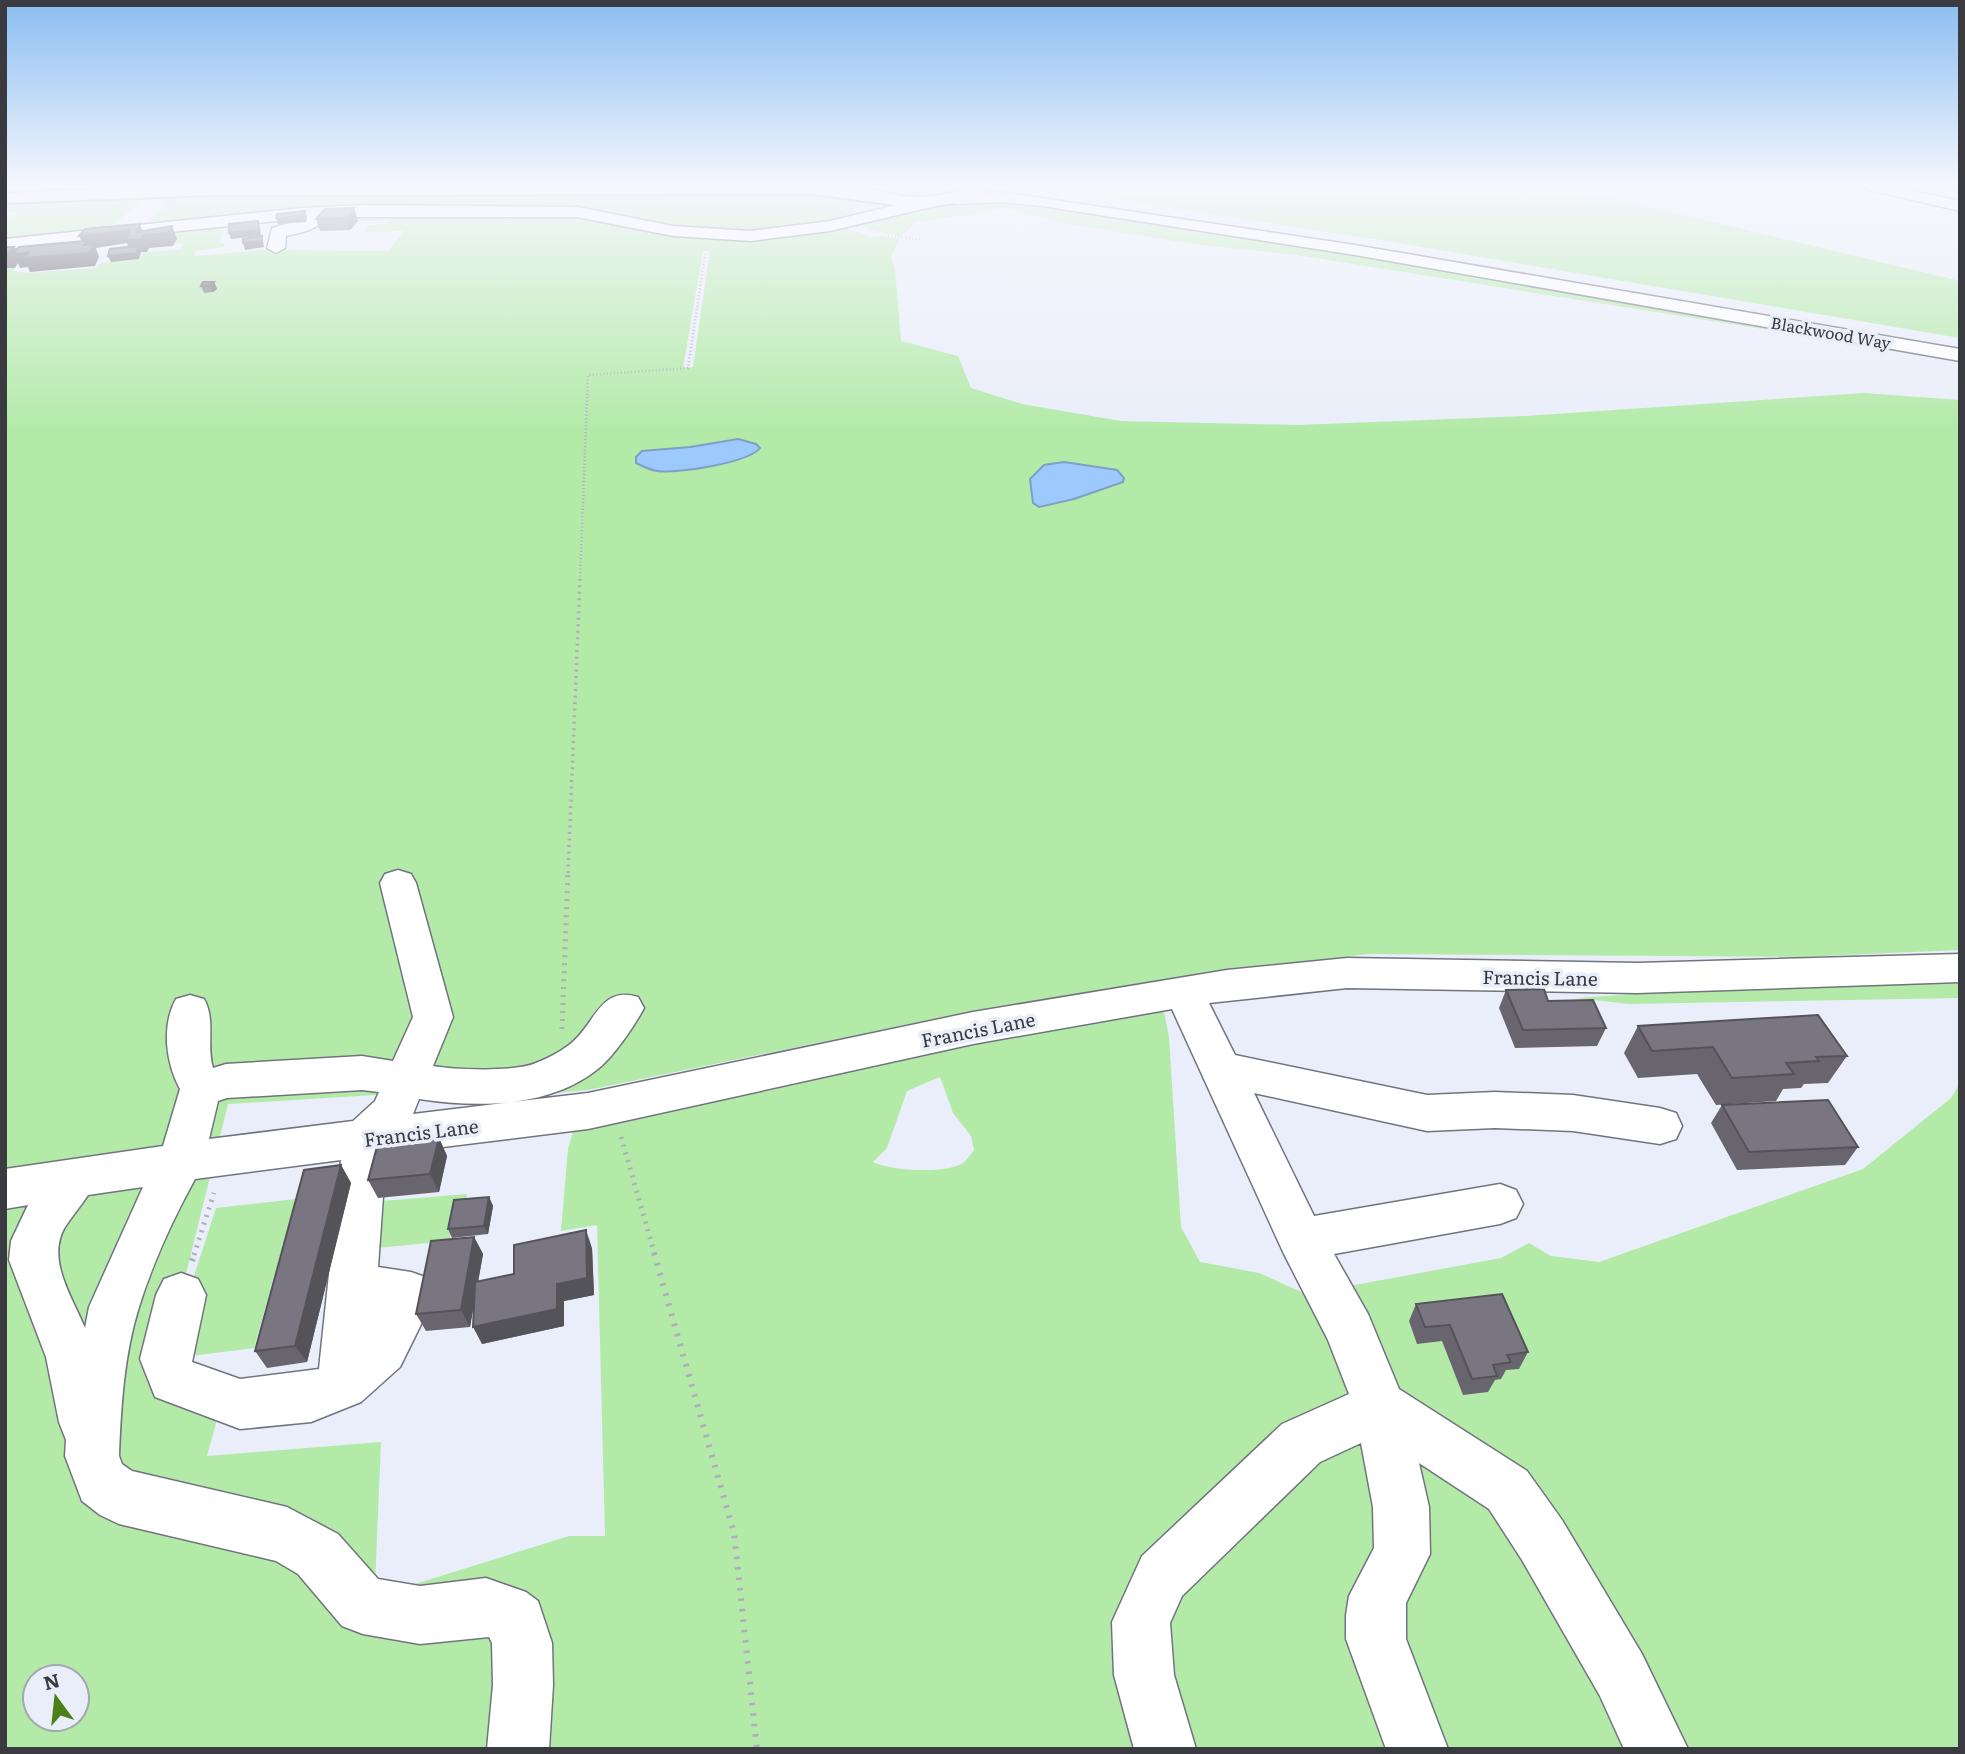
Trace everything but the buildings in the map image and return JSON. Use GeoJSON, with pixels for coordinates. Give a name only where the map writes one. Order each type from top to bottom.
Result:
{"type":"FeatureCollection","features":[{"type":"Feature","properties":{"kind":"street","name":"Blackwood Way"},"geometry":{"type":"LineString","coordinates":[[1458,268],[1960,355]]}},
{"type":"Feature","properties":{"kind":"street","name":"Blackwood Way"},"geometry":{"type":"LineString","coordinates":[[1522,268],[1960,343]]}},
{"type":"Feature","properties":{"kind":"street"},"geometry":{"type":"LineString","coordinates":[[181,1295],[165,1359],[173,1380],[240,1404],[312,1397],[343,1384],[382,1350],[411,1294],[352,1285],[365,1138],[392,1112],[433,1017],[398,883]]}},
{"type":"Feature","properties":{"kind":"street","name":"Francis Lane"},"geometry":{"type":"LineString","coordinates":[[5,1189],[203,1159],[603,1108],[973,1028],[1227,985],[1347,973],[1637,978],[1960,968]]}},
{"type":"Feature","properties":{"kind":"street"},"geometry":{"type":"LineString","coordinates":[[1184,992],[1301,1239],[1350,1331],[1380,1407],[1401,1507],[1402,1553],[1378,1596],[1375,1615],[1376,1639],[1417,1749]]}},
{"type":"Feature","properties":{"kind":"street"},"geometry":{"type":"LineString","coordinates":[[92,1456],[96,1398],[114,1307],[160,1199],[203,1159],[198,1096],[202,1089],[226,1081],[362,1073],[463,1088],[540,1082],[585,1056],[624,1008]]}},
{"type":"Feature","properties":{"kind":"street"},"geometry":{"type":"LineString","coordinates":[[190,1010],[189,1061],[194,1079],[202,1089]]}},
{"type":"Feature","properties":{"kind":"street"},"geometry":{"type":"LineString","coordinates":[[1220,1069],[1427,1113],[1495,1110],[1573,1113],[1612,1121],[1660,1126]]}},
{"type":"Feature","properties":{"kind":"street"},"geometry":{"type":"LineString","coordinates":[[75,1178],[47,1215],[36,1241],[33,1259],[71,1357],[92,1456],[101,1482],[119,1496],[287,1535],[318,1554],[363,1605],[421,1615],[486,1606],[505,1613],[517,1622],[522,1643],[523,1685],[518,1749]]}},
{"type":"Feature","properties":{"kind":"street"},"geometry":{"type":"LineString","coordinates":[[1301,1239],[1500,1204]]}},
{"type":"Feature","properties":{"kind":"street"},"geometry":{"type":"LineString","coordinates":[[1164,1749],[1144,1675],[1141,1622],[1162,1576],[1301,1443],[1380,1407]]}},
{"type":"Feature","properties":{"kind":"street"},"geometry":{"type":"LineString","coordinates":[[1380,1407],[1508,1490],[1542,1540],[1621,1675],[1657,1749]]}},
{"type":"Feature","properties":{"kind":"path"},"geometry":{"type":"LineString","coordinates":[[565,1069],[560,1066],[588,375],[688,368],[703,268]]}},
{"type":"Feature","properties":{"kind":"path"},"geometry":{"type":"LineString","coordinates":[[603,1108],[620,1131],[734,1533],[757,1749]]}},
{"type":"Feature","properties":{"kind":"path"},"geometry":{"type":"LineString","coordinates":[[181,1295],[203,1159]]}},
{"type":"Feature","properties":{"kind":"green space"},"geometry":{"type":"Polygon","coordinates":[[[5,268],[15,268],[13,271],[27,273],[97,268],[700,268],[683,368],[693,367],[708,268],[895,268],[901,341],[958,356],[971,388],[1022,404],[1121,421],[1298,425],[1526,416],[1864,393],[1960,400],[1960,950],[1798,957],[1367,954],[1253,968],[958,1014],[588,1090],[476,1100],[375,1095],[228,1104],[160,1379],[220,1409],[207,1456],[381,1442],[375,1585],[386,1593],[569,1536],[605,1536],[597,1225],[561,1231],[568,1149],[573,1132],[586,1123],[811,1075],[1151,1010],[1164,1012],[1169,1037],[1181,1227],[1200,1262],[1259,1273],[1306,1294],[1501,1258],[1529,1243],[1551,1256],[1599,1262],[1863,1169],[1951,1098],[1960,1083],[1960,1749],[5,1749],[5,268]],[[940,1077],[907,1091],[887,1148],[873,1162],[892,1168],[918,1170],[944,1169],[963,1163],[974,1150],[971,1136],[953,1113],[940,1077]]]}},
{"type":"Feature","properties":{"kind":"green space"},"geometry":{"type":"Polygon","coordinates":[[[1377,268],[1435,268],[1951,359],[1377,268]]]}},
{"type":"Feature","properties":{"kind":"green space"},"geometry":{"type":"Polygon","coordinates":[[[1545,268],[1905,268],[1960,281],[1960,338],[1545,268]]]}},
{"type":"Feature","properties":{"kind":"green space"},"geometry":{"type":"Polygon","coordinates":[[[1960,975],[1960,998],[1628,1004],[1577,998],[1791,983],[1960,975]]]}},
{"type":"Feature","properties":{"kind":"green space"},"geometry":{"type":"Polygon","coordinates":[[[467,1194],[464,1209],[458,1209],[449,1241],[377,1248],[382,1201],[467,1194]]]}},
{"type":"Feature","properties":{"kind":"green space"},"geometry":{"type":"Polygon","coordinates":[[[296,1199],[254,1348],[167,1359],[216,1208],[296,1199]]]}},
{"type":"Feature","properties":{"kind":"water"},"geometry":{"type":"Polygon","coordinates":[[[738,439],[756,444],[760,448],[727,463],[695,469],[657,471],[636,463],[636,457],[642,451],[738,439]]]}},
{"type":"Feature","properties":{"kind":"water"},"geometry":{"type":"Polygon","coordinates":[[[1064,462],[1117,470],[1124,478],[1123,482],[1074,499],[1039,507],[1033,503],[1030,479],[1044,465],[1064,462]]]}}]}
